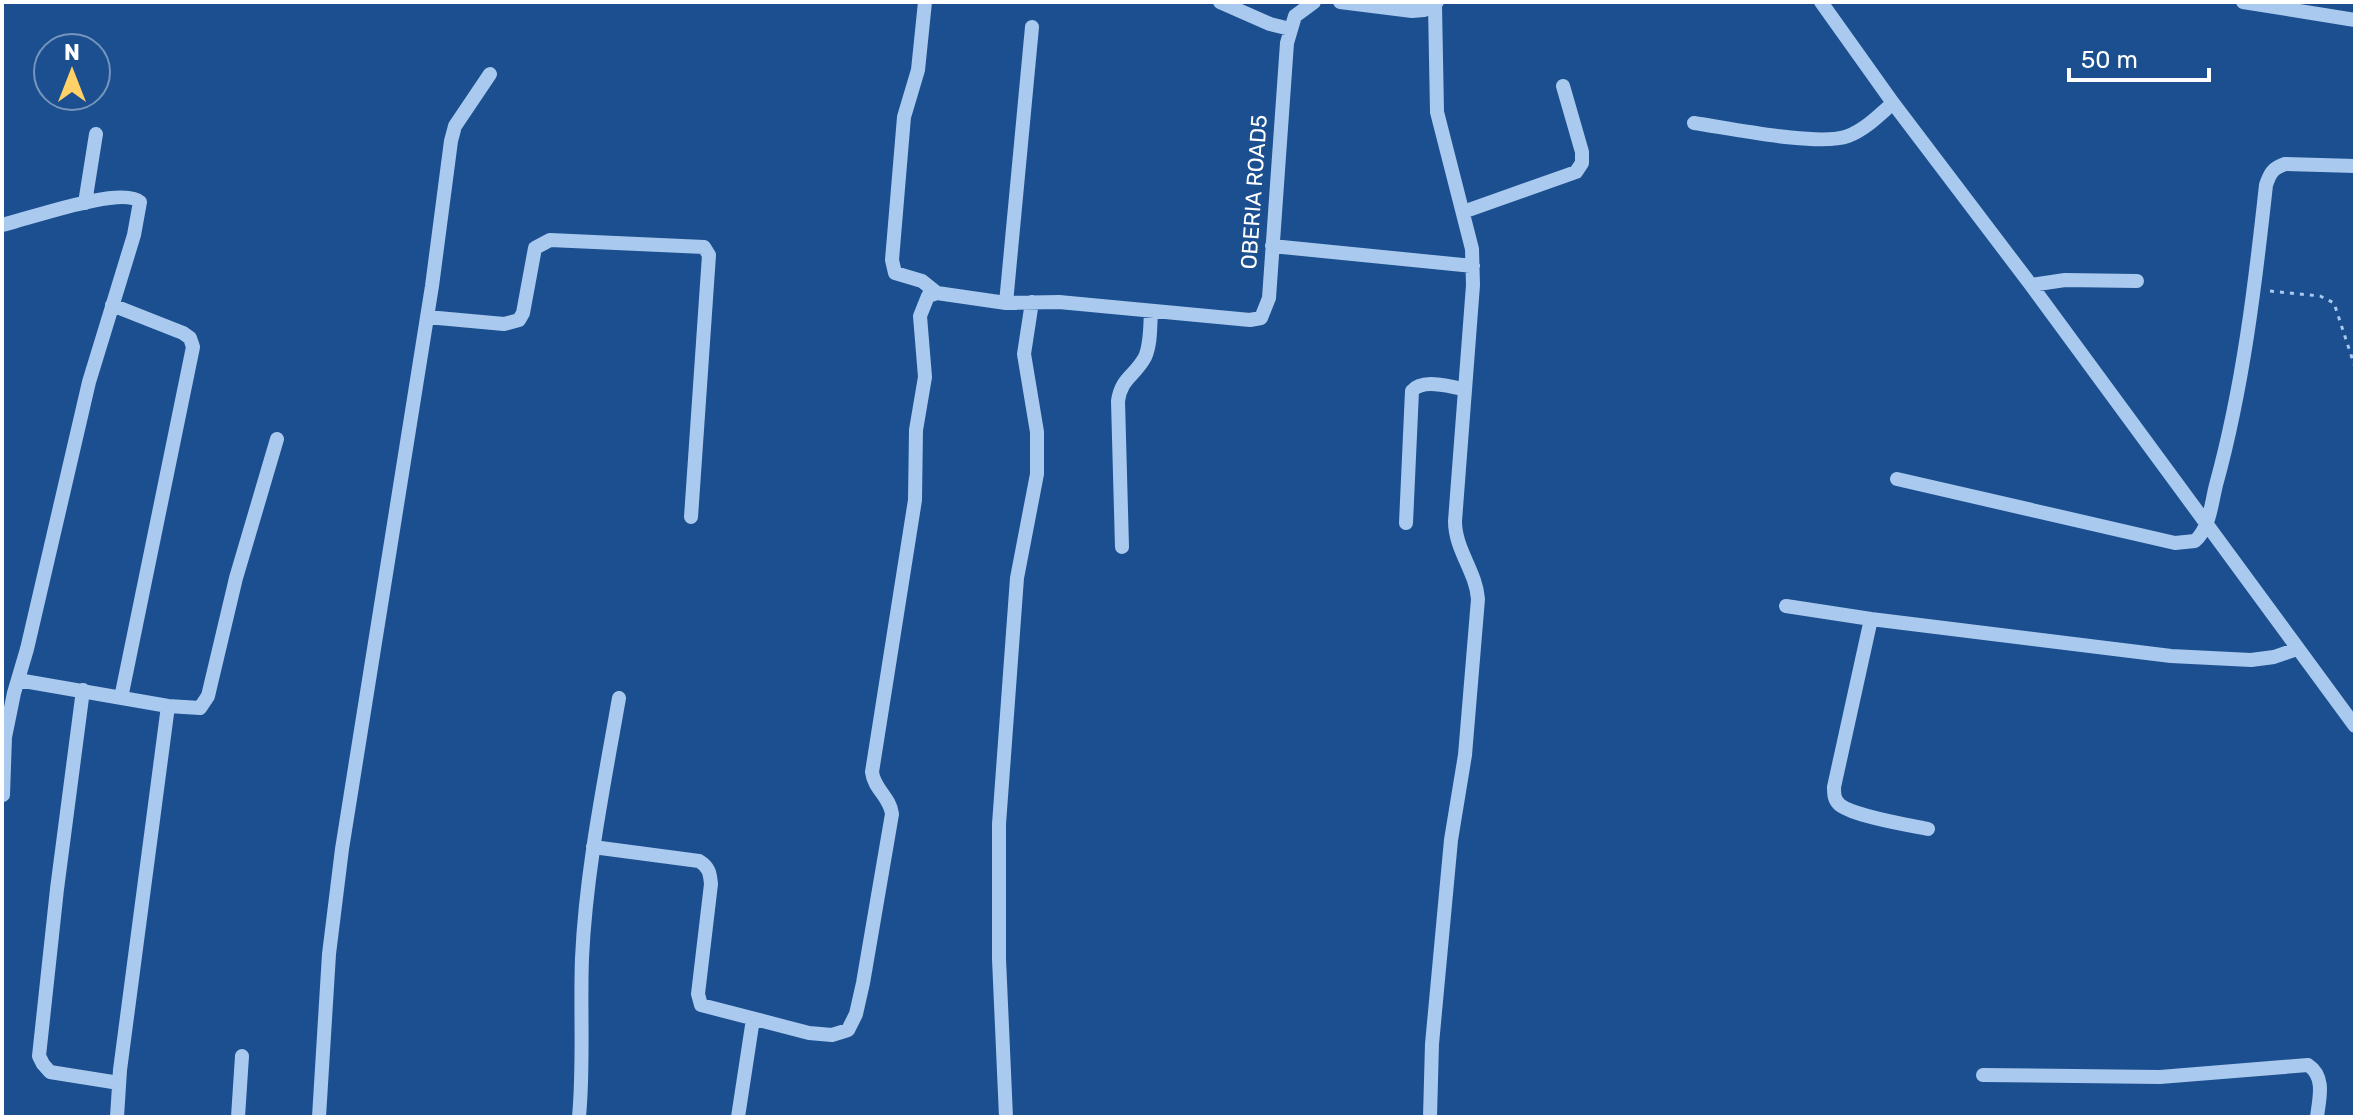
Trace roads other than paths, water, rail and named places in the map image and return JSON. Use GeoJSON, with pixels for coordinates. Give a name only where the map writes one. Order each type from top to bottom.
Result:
{"type":"FeatureCollection","features":[{"type":"Feature","properties":{"kind":"street"},"geometry":{"type":"LineString","coordinates":[[925,2],[921,57],[904,117],[892,260],[895,273],[922,281],[937,293]]}},
{"type":"Feature","properties":{"kind":"street"},"geometry":{"type":"LineString","coordinates":[[1220,2],[1270,24],[1290,29]]}},
{"type":"Feature","properties":{"kind":"street"},"geometry":{"type":"LineString","coordinates":[[1340,2],[1412,11],[1436,4],[1437,112],[1472,249],[1455,535],[1477,588],[1478,615],[1465,755],[1451,840],[1432,1044],[1430,1117]]}},
{"type":"Feature","properties":{"kind":"street"},"geometry":{"type":"LineString","coordinates":[[1821,2],[2355,726]]}},
{"type":"Feature","properties":{"kind":"street"},"geometry":{"type":"LineString","coordinates":[[2243,2],[2340,10],[2355,20]]}},
{"type":"Feature","properties":{"kind":"street","name":"OBERIA ROAD5"},"geometry":{"type":"LineString","coordinates":[[1151,311],[1250,320],[1261,318],[1269,298],[1290,29],[1295,16],[1306,4]]}},
{"type":"Feature","properties":{"kind":"street"},"geometry":{"type":"LineString","coordinates":[[1006,303],[1032,27]]}},
{"type":"Feature","properties":{"kind":"street"},"geometry":{"type":"LineString","coordinates":[[319,1117],[329,954],[336,898],[455,126],[490,74]]}},
{"type":"Feature","properties":{"kind":"street"},"geometry":{"type":"LineString","coordinates":[[1463,212],[1576,172],[1582,163],[1582,152],[1563,86]]}},
{"type":"Feature","properties":{"kind":"street"},"geometry":{"type":"LineString","coordinates":[[1694,123],[1807,139],[1836,139],[1866,127],[1893,103]]}},
{"type":"Feature","properties":{"kind":"street"},"geometry":{"type":"LineString","coordinates":[[85,203],[96,134]]}},
{"type":"Feature","properties":{"kind":"street"},"geometry":{"type":"LineString","coordinates":[[1897,479],[2175,543],[2195,541],[2207,523],[2228,446],[2254,290],[2266,185],[2275,167],[2285,164],[2355,166]]}},
{"type":"Feature","properties":{"kind":"street"},"geometry":{"type":"LineString","coordinates":[[2,225],[85,203],[122,197],[132,197],[140,202],[134,235],[81,411],[18,680],[5,737],[3,795]]}},
{"type":"Feature","properties":{"kind":"street"},"geometry":{"type":"LineString","coordinates":[[427,317],[504,324],[519,320],[535,248],[550,240],[704,247],[709,255],[691,517]]}},
{"type":"Feature","properties":{"kind":"street"},"geometry":{"type":"LineString","coordinates":[[1272,246],[1473,266]]}},
{"type":"Feature","properties":{"kind":"street"},"geometry":{"type":"LineString","coordinates":[[2031,285],[2065,280],[2137,281]]}},
{"type":"Feature","properties":{"kind":"street"},"geometry":{"type":"LineString","coordinates":[[593,847],[699,861],[706,865],[711,884],[698,1002],[708,1008],[809,1033],[832,1035],[848,1030],[856,1014],[892,814],[891,806],[873,780],[872,772],[915,500],[916,430],[925,377],[920,316],[928,296],[937,293],[1006,303],[1083,304],[1151,311],[1147,352],[1143,361],[1124,381],[1118,401],[1122,547]]}},
{"type":"Feature","properties":{"kind":"street"},"geometry":{"type":"LineString","coordinates":[[1006,1117],[998,945],[999,824],[1017,578],[1037,474],[1037,432],[1024,354],[1032,302]]}},
{"type":"Feature","properties":{"kind":"street"},"geometry":{"type":"LineString","coordinates":[[112,305],[183,333],[190,338],[193,347],[121,698]]}},
{"type":"Feature","properties":{"kind":"street"},"geometry":{"type":"LineString","coordinates":[[1406,523],[1412,391],[1424,384],[1465,389]]}},
{"type":"Feature","properties":{"kind":"street"},"geometry":{"type":"LineString","coordinates":[[18,680],[168,706],[200,708],[208,696],[236,578],[277,439]]}},
{"type":"Feature","properties":{"kind":"street"},"geometry":{"type":"LineString","coordinates":[[1786,606],[2171,656],[2251,660],[2274,657],[2297,649]]}},
{"type":"Feature","properties":{"kind":"street"},"geometry":{"type":"LineString","coordinates":[[1871,619],[1834,798],[1841,806],[1854,811],[1928,829]]}},
{"type":"Feature","properties":{"kind":"street"},"geometry":{"type":"LineString","coordinates":[[83,690],[39,1056],[50,1072],[119,1083]]}},
{"type":"Feature","properties":{"kind":"street"},"geometry":{"type":"LineString","coordinates":[[579,1117],[582,1087],[582,957],[593,847],[619,698]]}},
{"type":"Feature","properties":{"kind":"street"},"geometry":{"type":"LineString","coordinates":[[117,1117],[168,706]]}},
{"type":"Feature","properties":{"kind":"street"},"geometry":{"type":"LineString","coordinates":[[738,1117],[753,1019]]}},
{"type":"Feature","properties":{"kind":"street"},"geometry":{"type":"LineString","coordinates":[[238,1117],[242,1056]]}},
{"type":"Feature","properties":{"kind":"street"},"geometry":{"type":"LineString","coordinates":[[1983,1075],[2160,1077],[2308,1065],[2317,1071],[2319,1078],[2317,1117]]}}]}
